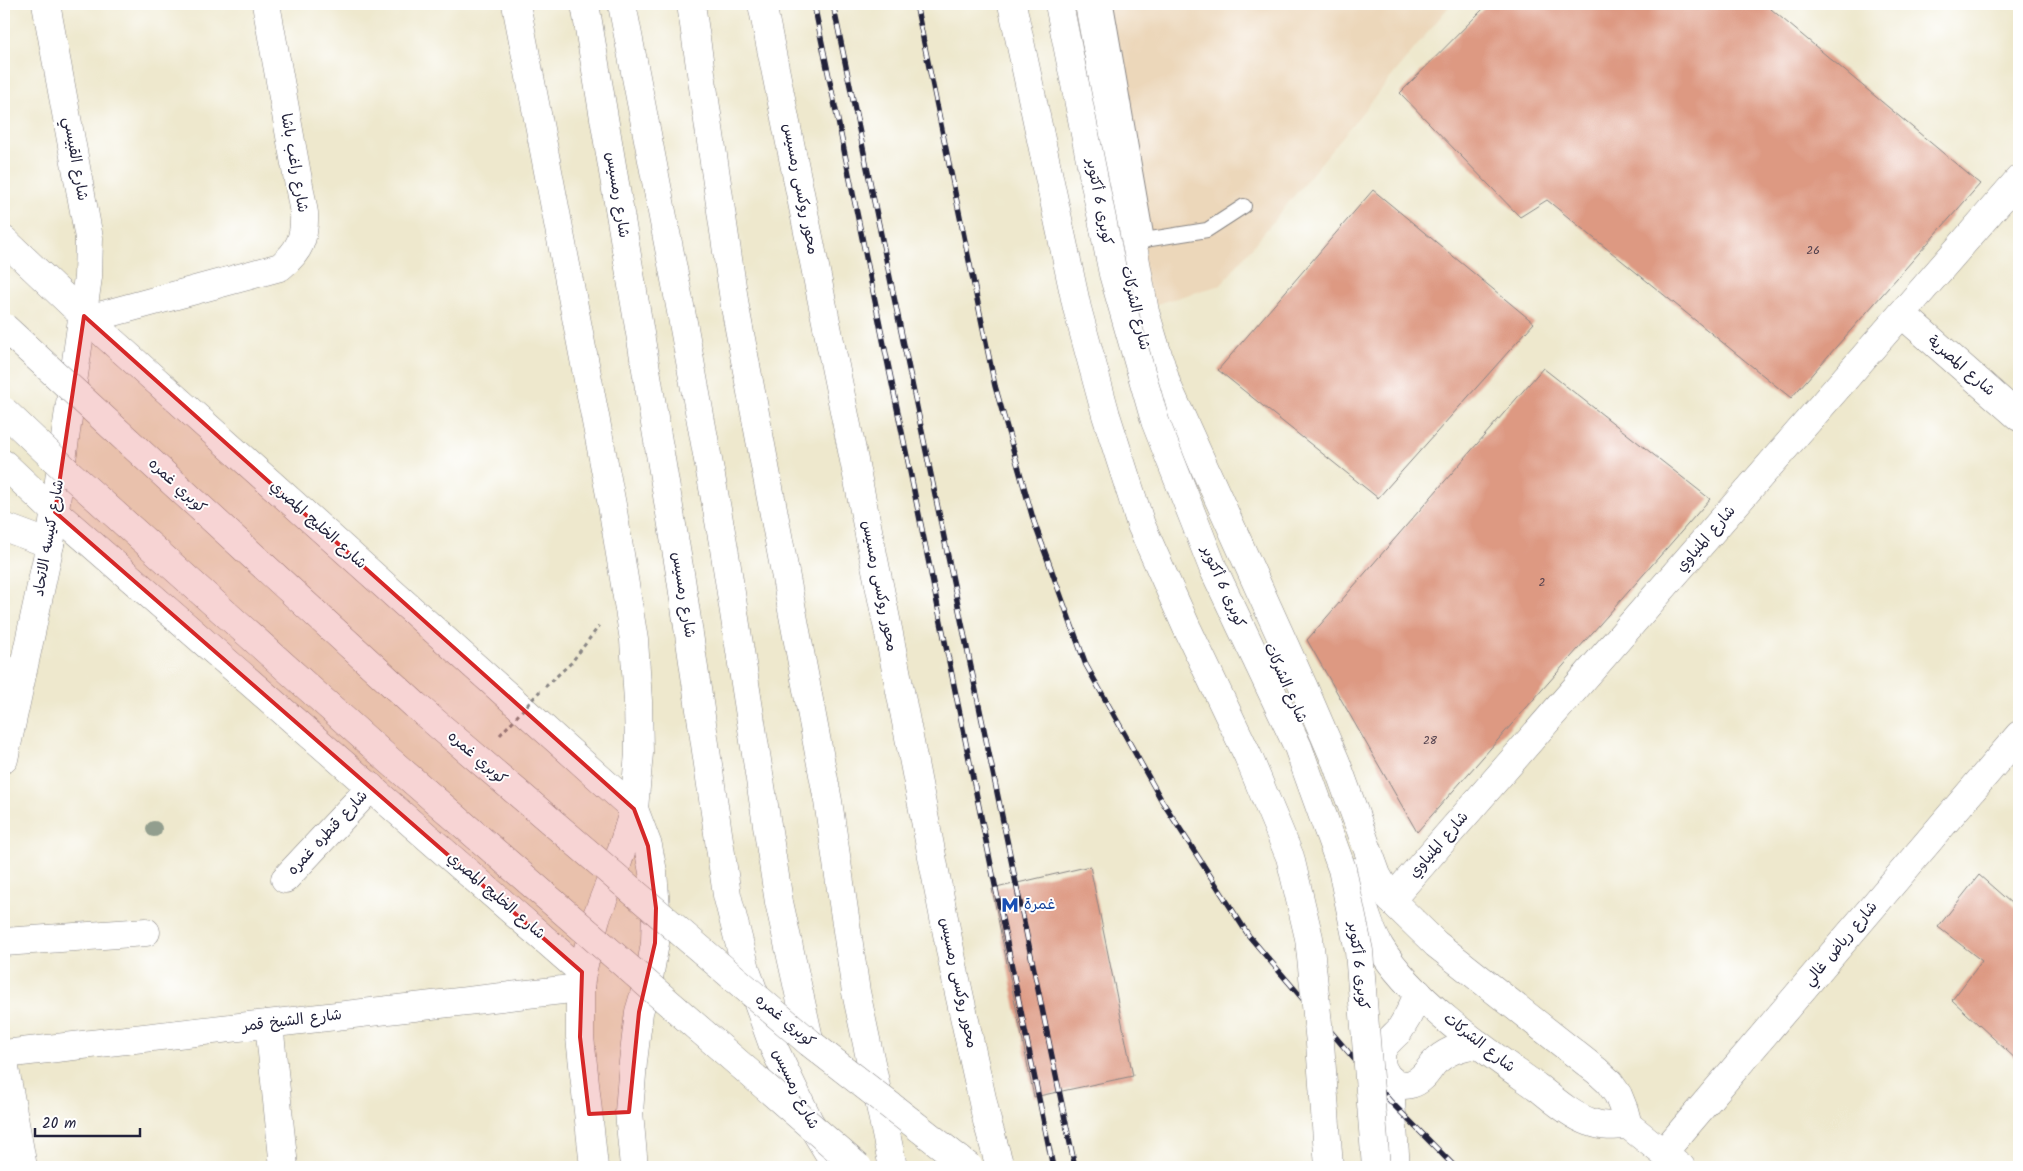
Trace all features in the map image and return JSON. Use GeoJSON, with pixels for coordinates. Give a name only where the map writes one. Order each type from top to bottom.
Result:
{"type":"FeatureCollection","features":[{"type":"Feature","properties":{"kind":"main road","name":"شارع القبيسي"},"geometry":{"type":"LineString","coordinates":[[46,4],[90,238],[86,318]]}},
{"type":"Feature","properties":{"kind":"main road","name":"شارع راغب باشا"},"geometry":{"type":"LineString","coordinates":[[86,318],[280,266],[293,256],[300,243],[304,228],[304,213],[266,4]]}},
{"type":"Feature","properties":{"kind":"main road"},"geometry":{"type":"LineString","coordinates":[[503,4],[541,135]]}},
{"type":"Feature","properties":{"kind":"main road"},"geometry":{"type":"LineString","coordinates":[[516,4],[612,506],[634,640],[639,754],[634,809],[617,865],[596,918],[581,980],[580,1037],[594,1167]]}},
{"type":"Feature","properties":{"kind":"main road","name":"شارع رمسيس"},"geometry":{"type":"LineString","coordinates":[[585,4],[681,579],[727,895],[747,973],[774,1048],[809,1121],[837,1167]]}},
{"type":"Feature","properties":{"kind":"main road"},"geometry":{"type":"LineString","coordinates":[[622,4],[724,548],[779,902],[810,1043]]}},
{"type":"Feature","properties":{"kind":"main road"},"geometry":{"type":"LineString","coordinates":[[691,4],[736,307],[828,800],[856,992],[893,1167]]}},
{"type":"Feature","properties":{"kind":"main road","name":"محور روكسى رمسيس"},"geometry":{"type":"LineString","coordinates":[[762,4],[887,624],[955,975],[987,1121],[1000,1167]]}},
{"type":"Feature","properties":{"kind":"main road"},"geometry":{"type":"LineString","coordinates":[[1012,4],[1077,308],[1106,415],[1141,525],[1191,637],[1248,756],[1290,857],[1309,938],[1320,1043],[1329,1167]]}},
{"type":"Feature","properties":{"kind":"main road","name":"كوبرى 6 أكتوبر"},"geometry":{"type":"LineString","coordinates":[[1059,4],[1113,274],[1155,421],[1213,568],[1298,747],[1342,869],[1359,951],[1376,1167]]}},
{"type":"Feature","properties":{"kind":"main road","name":"شارع الشركات"},"geometry":{"type":"LineString","coordinates":[[1074,4],[1117,231],[1150,371],[1164,409],[1307,732],[1327,762],[1377,875],[1391,900],[1436,944],[1597,1071],[1618,1095],[1628,1125],[1602,1126],[1577,1116],[1478,1044],[1418,993],[1388,959],[1380,946],[1369,923],[1337,810],[1327,762],[1304,688],[1167,385],[1145,312],[1139,241],[1088,4]]}},
{"type":"Feature","properties":{"kind":"main road","name":"شارع المنياوي"},"geometry":{"type":"LineString","coordinates":[[1391,900],[2019,179]]}},
{"type":"Feature","properties":{"kind":"main road","name":"شارع الخليج المصري"},"geometry":{"type":"LineString","coordinates":[[4,240],[86,318],[634,809]]}},
{"type":"Feature","properties":{"kind":"main road","name":"شارع المصرية"},"geometry":{"type":"LineString","coordinates":[[1902,314],[2019,417]]}},
{"type":"Feature","properties":{"kind":"main road","name":"شارع كنيسه الاتحاد"},"geometry":{"type":"LineString","coordinates":[[4,759],[12,678],[50,544],[86,318]]}},
{"type":"Feature","properties":{"kind":"main road","name":"كوبري غمره"},"geometry":{"type":"LineString","coordinates":[[4,327],[415,705],[477,759],[810,1043],[969,1167]]}},
{"type":"Feature","properties":{"kind":"main road"},"geometry":{"type":"LineString","coordinates":[[4,410],[70,474],[389,760],[858,1167]]}},
{"type":"Feature","properties":{"kind":"main road","name":"شارع الخليج المصري"},"geometry":{"type":"LineString","coordinates":[[4,464],[55,512],[371,787],[581,980]]}},
{"type":"Feature","properties":{"kind":"main road"},"geometry":{"type":"LineString","coordinates":[[4,527],[50,544]]}},
{"type":"Feature","properties":{"kind":"main road","name":"شارع رياض غالي"},"geometry":{"type":"LineString","coordinates":[[1672,1160],[2019,735]]}},
{"type":"Feature","properties":{"kind":"main road","name":"شارع قنطره غمره"},"geometry":{"type":"LineString","coordinates":[[285,878],[371,787]]}},
{"type":"Feature","properties":{"kind":"main road"},"geometry":{"type":"LineString","coordinates":[[634,809],[648,846],[653,872],[656,908],[649,978],[639,1012],[633,1062],[629,1112],[634,1167]]}},
{"type":"Feature","properties":{"kind":"main road"},"geometry":{"type":"LineString","coordinates":[[4,942],[146,932]]}},
{"type":"Feature","properties":{"kind":"main road","name":"شارع الشيخ قمر"},"geometry":{"type":"LineString","coordinates":[[4,1054],[269,1024],[581,980]]}},
{"type":"Feature","properties":{"kind":"main road"},"geometry":{"type":"LineString","coordinates":[[1418,993],[1406,1020],[1383,1049],[1381,1067],[1392,1081],[1410,1085],[1419,1081],[1443,1056],[1453,1049],[1478,1044]]}},
{"type":"Feature","properties":{"kind":"main road"},"geometry":{"type":"LineString","coordinates":[[269,1024],[284,1167]]}},
{"type":"Feature","properties":{"kind":"main road"},"geometry":{"type":"LineString","coordinates":[[4,1063],[23,1167]]}},
{"type":"Feature","properties":{"kind":"main road"},"geometry":{"type":"LineString","coordinates":[[1392,1081],[1391,1102],[1396,1167]]}},
{"type":"Feature","properties":{"kind":"main road"},"geometry":{"type":"LineString","coordinates":[[589,1114],[629,1112]]}},
{"type":"Feature","properties":{"kind":"main road"},"geometry":{"type":"LineString","coordinates":[[1628,1125],[1672,1160]]}},
{"type":"Feature","properties":{"kind":"lane"},"geometry":{"type":"LineString","coordinates":[[1106,4],[1139,241],[1207,230],[1244,206]]}},
{"type":"Feature","properties":{"kind":"path"},"geometry":{"type":"LineString","coordinates":[[477,759],[540,691],[570,663],[625,589]]}},
{"type":"Feature","properties":{"kind":"highlighted area"},"geometry":{"type":"Polygon","coordinates":[[[84,316],[634,809],[648,846],[656,908],[655,943],[639,1012],[629,1112],[589,1114],[580,1037],[582,972],[55,512],[84,316]]]}},
{"type":"Feature","properties":{"kind":"shaded area"},"geometry":{"type":"Polygon","coordinates":[[[1055,4],[1451,4],[1221,285],[1115,316],[1055,4]]]}},
{"type":"Feature","properties":{"kind":"building"},"geometry":{"type":"Polygon","coordinates":[[[1488,4],[1765,4],[1980,184],[1791,398],[1547,200],[1520,217],[1400,93],[1488,4]]]}},
{"type":"Feature","properties":{"kind":"building"},"geometry":{"type":"Polygon","coordinates":[[[1373,190],[1534,323],[1378,498],[1218,370],[1373,190]]]}},
{"type":"Feature","properties":{"kind":"building"},"geometry":{"type":"Polygon","coordinates":[[[1543,368],[1710,499],[1417,832],[1307,640],[1543,368]]]}},
{"type":"Feature","properties":{"kind":"building"},"geometry":{"type":"Polygon","coordinates":[[[1090,866],[1133,1076],[1034,1097],[992,889],[1090,866]]]}},
{"type":"Feature","properties":{"kind":"building"},"geometry":{"type":"Polygon","coordinates":[[[1979,875],[2019,910],[2019,1062],[1952,1000],[1982,961],[1938,927],[1979,875]]]}},
{"type":"Feature","properties":{"kind":"railway"},"geometry":{"type":"LineString","coordinates":[[814,4],[1053,1167]]}},
{"type":"Feature","properties":{"kind":"railway"},"geometry":{"type":"LineString","coordinates":[[833,4],[1075,1167]]}},
{"type":"Feature","properties":{"kind":"railway"},"geometry":{"type":"LineString","coordinates":[[916,4],[995,386],[1034,522],[1086,665],[1162,801],[1249,936],[1391,1102],[1455,1167]]}},
{"type":"Feature","properties":{"kind":"place","name":"غمرة"},"geometry":{"type":"Point","coordinates":[1010,905]}}]}
